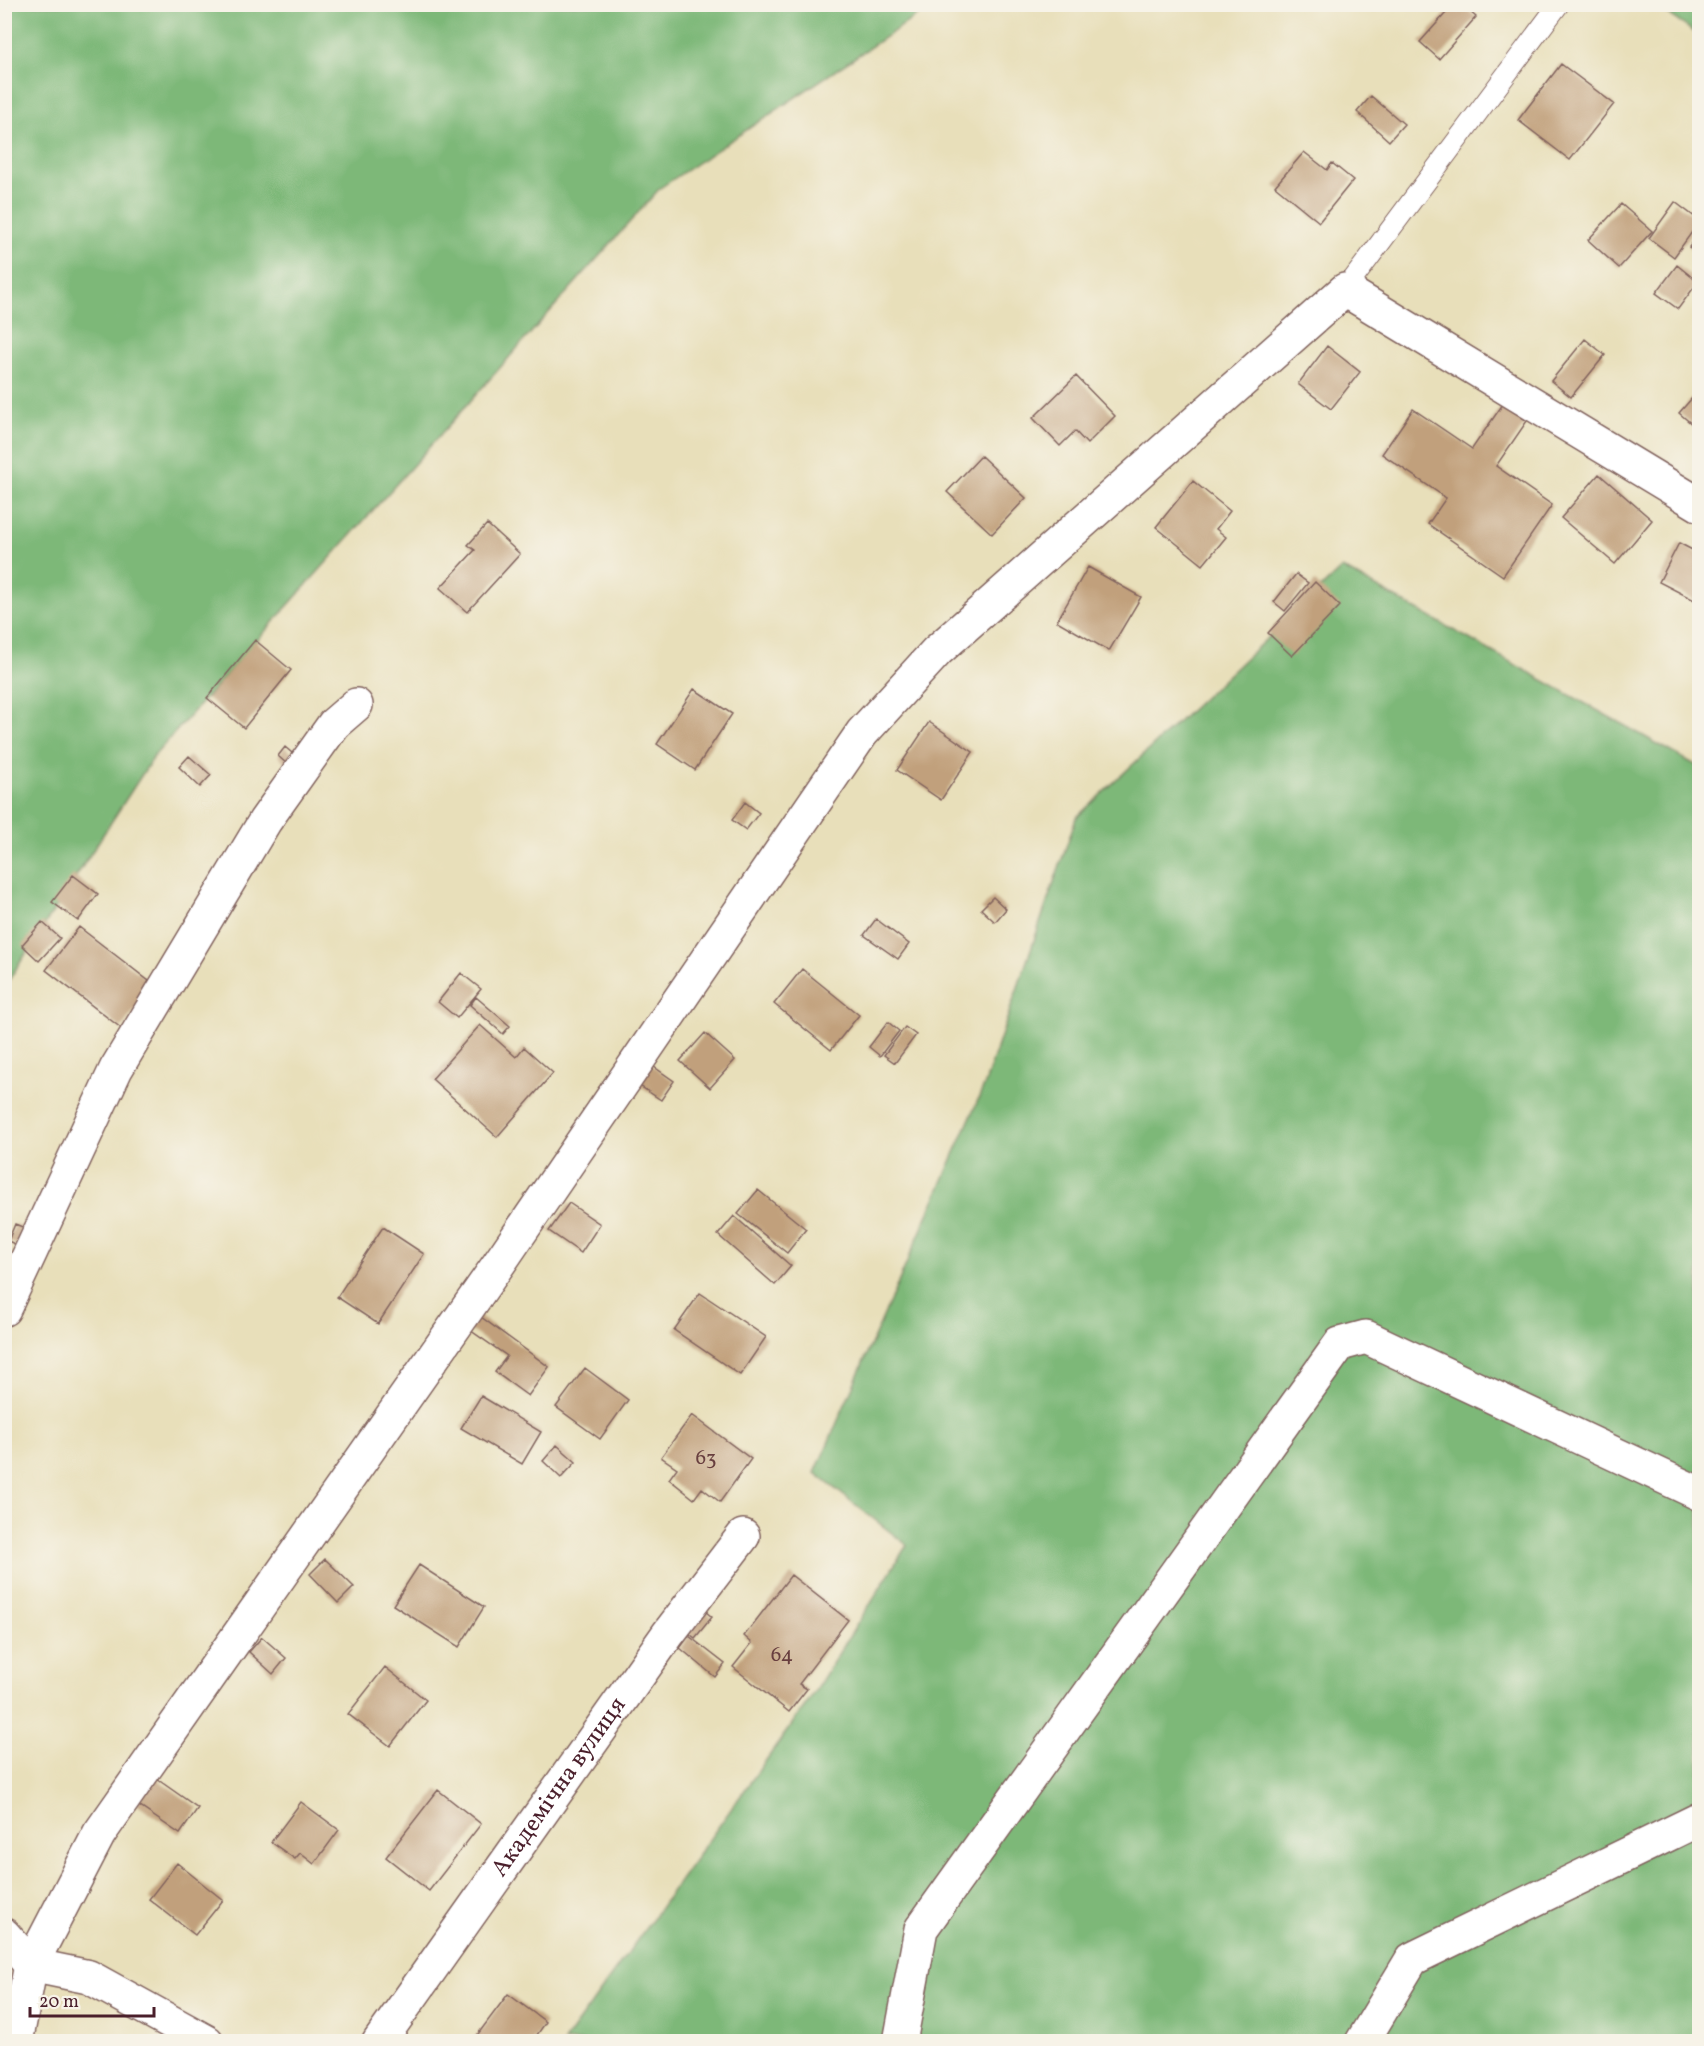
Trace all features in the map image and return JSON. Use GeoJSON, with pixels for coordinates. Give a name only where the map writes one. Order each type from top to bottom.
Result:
{"type":"FeatureCollection","features":[{"type":"Feature","properties":{"kind":"street"},"geometry":{"type":"LineString","coordinates":[[16,2042],[31,1965],[99,1834],[491,1275],[862,733],[937,651],[1345,290],[1700,505]]}},
{"type":"Feature","properties":{"kind":"street"},"geometry":{"type":"LineString","coordinates":[[4,1309],[116,1069],[265,821],[334,724],[356,705]]}},
{"type":"Feature","properties":{"kind":"street"},"geometry":{"type":"LineString","coordinates":[[900,2042],[921,1929],[1340,1344],[1366,1337],[1700,1494]]}},
{"type":"Feature","properties":{"kind":"street","name":"Академічна вулиця"},"geometry":{"type":"LineString","coordinates":[[379,2042],[668,1634],[743,1536]]}},
{"type":"Feature","properties":{"kind":"street"},"geometry":{"type":"LineString","coordinates":[[1362,2042],[1412,1959],[1700,1819]]}},
{"type":"Feature","properties":{"kind":"street"},"geometry":{"type":"LineString","coordinates":[[4,1935],[31,1965],[89,1977],[207,2042]]}},
{"type":"Feature","properties":{"kind":"lane"},"geometry":{"type":"LineString","coordinates":[[1345,290],[1559,4]]}},
{"type":"Feature","properties":{"kind":"green space"},"geometry":{"type":"Polygon","coordinates":[[[5,5],[933,5],[660,188],[154,756],[5,986],[5,5]]]}},
{"type":"Feature","properties":{"kind":"green space"},"geometry":{"type":"Polygon","coordinates":[[[1654,5],[1699,5],[1699,35],[1654,5]]]}},
{"type":"Feature","properties":{"kind":"green space"},"geometry":{"type":"Polygon","coordinates":[[[1342,568],[1699,767],[1699,2041],[564,2042],[810,1699],[907,1545],[815,1473],[984,1086],[1076,818],[1342,568]]]}},
{"type":"Feature","properties":{"kind":"building"},"geometry":{"type":"Polygon","coordinates":[[[1454,4],[1461,4],[1476,17],[1439,59],[1420,42],[1454,4]]]}},
{"type":"Feature","properties":{"kind":"building"},"geometry":{"type":"Polygon","coordinates":[[[1561,64],[1614,104],[1570,160],[1518,120],[1561,64]]]}},
{"type":"Feature","properties":{"kind":"building"},"geometry":{"type":"Polygon","coordinates":[[[1371,96],[1404,124],[1389,141],[1357,112],[1371,96]]]}},
{"type":"Feature","properties":{"kind":"building"},"geometry":{"type":"Polygon","coordinates":[[[1304,152],[1327,170],[1332,163],[1353,180],[1319,222],[1275,186],[1304,152]]]}},
{"type":"Feature","properties":{"kind":"building"},"geometry":{"type":"Polygon","coordinates":[[[1675,202],[1700,221],[1674,257],[1649,238],[1675,202]]]}},
{"type":"Feature","properties":{"kind":"building"},"geometry":{"type":"Polygon","coordinates":[[[1621,204],[1652,231],[1619,268],[1588,240],[1621,204]]]}},
{"type":"Feature","properties":{"kind":"building"},"geometry":{"type":"Polygon","coordinates":[[[1700,234],[1700,255],[1689,247],[1700,234]]]}},
{"type":"Feature","properties":{"kind":"building"},"geometry":{"type":"Polygon","coordinates":[[[1677,265],[1698,282],[1678,309],[1656,293],[1677,265]]]}},
{"type":"Feature","properties":{"kind":"building"},"geometry":{"type":"Polygon","coordinates":[[[1585,339],[1605,355],[1571,397],[1551,381],[1585,339]]]}},
{"type":"Feature","properties":{"kind":"building"},"geometry":{"type":"Polygon","coordinates":[[[1327,346],[1360,372],[1331,409],[1298,384],[1327,346]]]}},
{"type":"Feature","properties":{"kind":"building"},"geometry":{"type":"Polygon","coordinates":[[[1076,376],[1115,416],[1087,444],[1075,431],[1060,446],[1033,418],[1076,376]]]}},
{"type":"Feature","properties":{"kind":"building"},"geometry":{"type":"Polygon","coordinates":[[[1700,389],[1700,431],[1679,413],[1700,389]]]}},
{"type":"Feature","properties":{"kind":"building"},"geometry":{"type":"Polygon","coordinates":[[[1503,404],[1527,421],[1496,466],[1552,505],[1503,576],[1428,524],[1446,498],[1382,454],[1413,409],[1472,449],[1503,404]]]}},
{"type":"Feature","properties":{"kind":"building"},"geometry":{"type":"Polygon","coordinates":[[[981,456],[1026,498],[992,534],[947,492],[981,456]]]}},
{"type":"Feature","properties":{"kind":"building"},"geometry":{"type":"Polygon","coordinates":[[[1599,474],[1652,520],[1615,564],[1561,518],[1599,474]]]}},
{"type":"Feature","properties":{"kind":"building"},"geometry":{"type":"Polygon","coordinates":[[[1193,481],[1230,511],[1216,529],[1226,537],[1203,565],[1156,527],[1193,481]]]}},
{"type":"Feature","properties":{"kind":"building"},"geometry":{"type":"Polygon","coordinates":[[[487,524],[520,554],[467,612],[440,588],[475,550],[468,545],[487,524]]]}},
{"type":"Feature","properties":{"kind":"building"},"geometry":{"type":"Polygon","coordinates":[[[1679,543],[1700,554],[1700,603],[1659,582],[1679,543]]]}},
{"type":"Feature","properties":{"kind":"building"},"geometry":{"type":"Polygon","coordinates":[[[1088,567],[1141,597],[1109,651],[1057,621],[1088,567]]]}},
{"type":"Feature","properties":{"kind":"building"},"geometry":{"type":"Polygon","coordinates":[[[1296,574],[1308,583],[1285,611],[1274,602],[1296,574]]]}},
{"type":"Feature","properties":{"kind":"building"},"geometry":{"type":"Polygon","coordinates":[[[1315,582],[1340,606],[1292,656],[1268,633],[1315,582]]]}},
{"type":"Feature","properties":{"kind":"building"},"geometry":{"type":"Polygon","coordinates":[[[255,640],[291,670],[244,728],[207,698],[255,640]]]}},
{"type":"Feature","properties":{"kind":"building"},"geometry":{"type":"Polygon","coordinates":[[[694,689],[732,714],[695,770],[657,744],[694,689]]]}},
{"type":"Feature","properties":{"kind":"building"},"geometry":{"type":"Polygon","coordinates":[[[929,722],[973,752],[941,800],[897,770],[929,722]]]}},
{"type":"Feature","properties":{"kind":"building"},"geometry":{"type":"Polygon","coordinates":[[[285,747],[305,764],[297,773],[278,756],[285,747]]]}},
{"type":"Feature","properties":{"kind":"building"},"geometry":{"type":"Polygon","coordinates":[[[189,756],[211,775],[200,787],[179,767],[189,756]]]}},
{"type":"Feature","properties":{"kind":"building"},"geometry":{"type":"Polygon","coordinates":[[[745,802],[759,813],[746,830],[732,820],[745,802]]]}},
{"type":"Feature","properties":{"kind":"building"},"geometry":{"type":"Polygon","coordinates":[[[73,875],[98,894],[78,921],[52,902],[73,875]]]}},
{"type":"Feature","properties":{"kind":"building"},"geometry":{"type":"Polygon","coordinates":[[[993,897],[1006,909],[995,922],[981,909],[993,897]]]}},
{"type":"Feature","properties":{"kind":"building"},"geometry":{"type":"Polygon","coordinates":[[[876,919],[909,944],[898,959],[864,935],[876,919]]]}},
{"type":"Feature","properties":{"kind":"building"},"geometry":{"type":"Polygon","coordinates":[[[42,922],[60,938],[39,961],[22,945],[42,922]]]}},
{"type":"Feature","properties":{"kind":"building"},"geometry":{"type":"Polygon","coordinates":[[[79,927],[154,985],[121,1028],[46,970],[79,927]]]}},
{"type":"Feature","properties":{"kind":"building"},"geometry":{"type":"Polygon","coordinates":[[[802,969],[859,1015],[831,1050],[774,1004],[802,969]]]}},
{"type":"Feature","properties":{"kind":"building"},"geometry":{"type":"Polygon","coordinates":[[[461,973],[481,989],[457,1018],[438,1002],[461,973]]]}},
{"type":"Feature","properties":{"kind":"building"},"geometry":{"type":"Polygon","coordinates":[[[476,997],[510,1026],[503,1034],[470,1005],[476,997]]]}},
{"type":"Feature","properties":{"kind":"building"},"geometry":{"type":"Polygon","coordinates":[[[888,1022],[899,1031],[880,1056],[869,1047],[888,1022]]]}},
{"type":"Feature","properties":{"kind":"building"},"geometry":{"type":"Polygon","coordinates":[[[480,1025],[516,1057],[524,1047],[553,1073],[497,1137],[432,1079],[480,1025]]]}},
{"type":"Feature","properties":{"kind":"building"},"geometry":{"type":"Polygon","coordinates":[[[905,1027],[916,1035],[895,1063],[884,1055],[905,1027]]]}},
{"type":"Feature","properties":{"kind":"building"},"geometry":{"type":"Polygon","coordinates":[[[705,1033],[735,1060],[710,1088],[680,1061],[705,1033]]]}},
{"type":"Feature","properties":{"kind":"building"},"geometry":{"type":"Polygon","coordinates":[[[647,1062],[674,1081],[661,1100],[634,1082],[647,1062]]]}},
{"type":"Feature","properties":{"kind":"building"},"geometry":{"type":"Polygon","coordinates":[[[758,1190],[806,1229],[787,1253],[738,1214],[758,1190]]]}},
{"type":"Feature","properties":{"kind":"building"},"geometry":{"type":"Polygon","coordinates":[[[569,1203],[600,1224],[581,1253],[549,1231],[569,1203]]]}},
{"type":"Feature","properties":{"kind":"building"},"geometry":{"type":"Polygon","coordinates":[[[734,1216],[791,1266],[775,1285],[718,1235],[734,1216]]]}},
{"type":"Feature","properties":{"kind":"building"},"geometry":{"type":"Polygon","coordinates":[[[15,1224],[35,1232],[28,1250],[8,1241],[15,1224]]]}},
{"type":"Feature","properties":{"kind":"building"},"geometry":{"type":"Polygon","coordinates":[[[383,1227],[424,1254],[378,1324],[337,1297],[383,1227]]]}},
{"type":"Feature","properties":{"kind":"building"},"geometry":{"type":"Polygon","coordinates":[[[700,1293],[766,1337],[740,1375],[674,1330],[700,1293]]]}},
{"type":"Feature","properties":{"kind":"building"},"geometry":{"type":"Polygon","coordinates":[[[477,1314],[549,1367],[528,1396],[495,1372],[507,1356],[467,1328],[477,1314]]]}},
{"type":"Feature","properties":{"kind":"building"},"geometry":{"type":"Polygon","coordinates":[[[585,1368],[628,1400],[600,1439],[556,1407],[585,1368]]]}},
{"type":"Feature","properties":{"kind":"building"},"geometry":{"type":"Polygon","coordinates":[[[481,1396],[541,1432],[522,1464],[461,1428],[481,1396]]]}},
{"type":"Feature","properties":{"kind":"building"},"geometry":{"type":"Polygon","coordinates":[[[692,1415],[751,1459],[720,1502],[702,1488],[694,1499],[669,1479],[677,1468],[661,1457],[692,1415]]]}},
{"type":"Feature","properties":{"kind":"building"},"geometry":{"type":"Polygon","coordinates":[[[557,1445],[576,1462],[561,1478],[543,1461],[557,1445]]]}},
{"type":"Feature","properties":{"kind":"building"},"geometry":{"type":"Polygon","coordinates":[[[325,1559],[354,1587],[338,1603],[310,1574],[325,1559]]]}},
{"type":"Feature","properties":{"kind":"building"},"geometry":{"type":"Polygon","coordinates":[[[419,1565],[484,1607],[459,1647],[393,1605],[419,1565]]]}},
{"type":"Feature","properties":{"kind":"building"},"geometry":{"type":"Polygon","coordinates":[[[791,1575],[848,1620],[799,1684],[807,1689],[789,1712],[733,1667],[752,1643],[744,1636],[791,1575]]]}},
{"type":"Feature","properties":{"kind":"building"},"geometry":{"type":"Polygon","coordinates":[[[698,1605],[712,1617],[695,1638],[681,1627],[698,1605]]]}},
{"type":"Feature","properties":{"kind":"building"},"geometry":{"type":"Polygon","coordinates":[[[689,1636],[725,1664],[715,1677],[680,1648],[689,1636]]]}},
{"type":"Feature","properties":{"kind":"building"},"geometry":{"type":"Polygon","coordinates":[[[262,1637],[286,1658],[273,1674],[249,1652],[262,1637]]]}},
{"type":"Feature","properties":{"kind":"building"},"geometry":{"type":"Polygon","coordinates":[[[385,1667],[426,1700],[390,1746],[348,1714],[385,1667]]]}},
{"type":"Feature","properties":{"kind":"building"},"geometry":{"type":"Polygon","coordinates":[[[154,1777],[198,1808],[180,1834],[136,1804],[154,1777]]]}},
{"type":"Feature","properties":{"kind":"building"},"geometry":{"type":"Polygon","coordinates":[[[438,1790],[481,1824],[429,1891],[386,1857],[438,1790]]]}},
{"type":"Feature","properties":{"kind":"building"},"geometry":{"type":"Polygon","coordinates":[[[301,1802],[339,1830],[314,1864],[300,1853],[295,1859],[271,1842],[301,1802]]]}},
{"type":"Feature","properties":{"kind":"building"},"geometry":{"type":"Polygon","coordinates":[[[177,1863],[223,1900],[195,1935],[149,1899],[177,1863]]]}},
{"type":"Feature","properties":{"kind":"building"},"geometry":{"type":"Polygon","coordinates":[[[508,1994],[546,2022],[532,2042],[472,2042],[508,1994]]]}}]}
